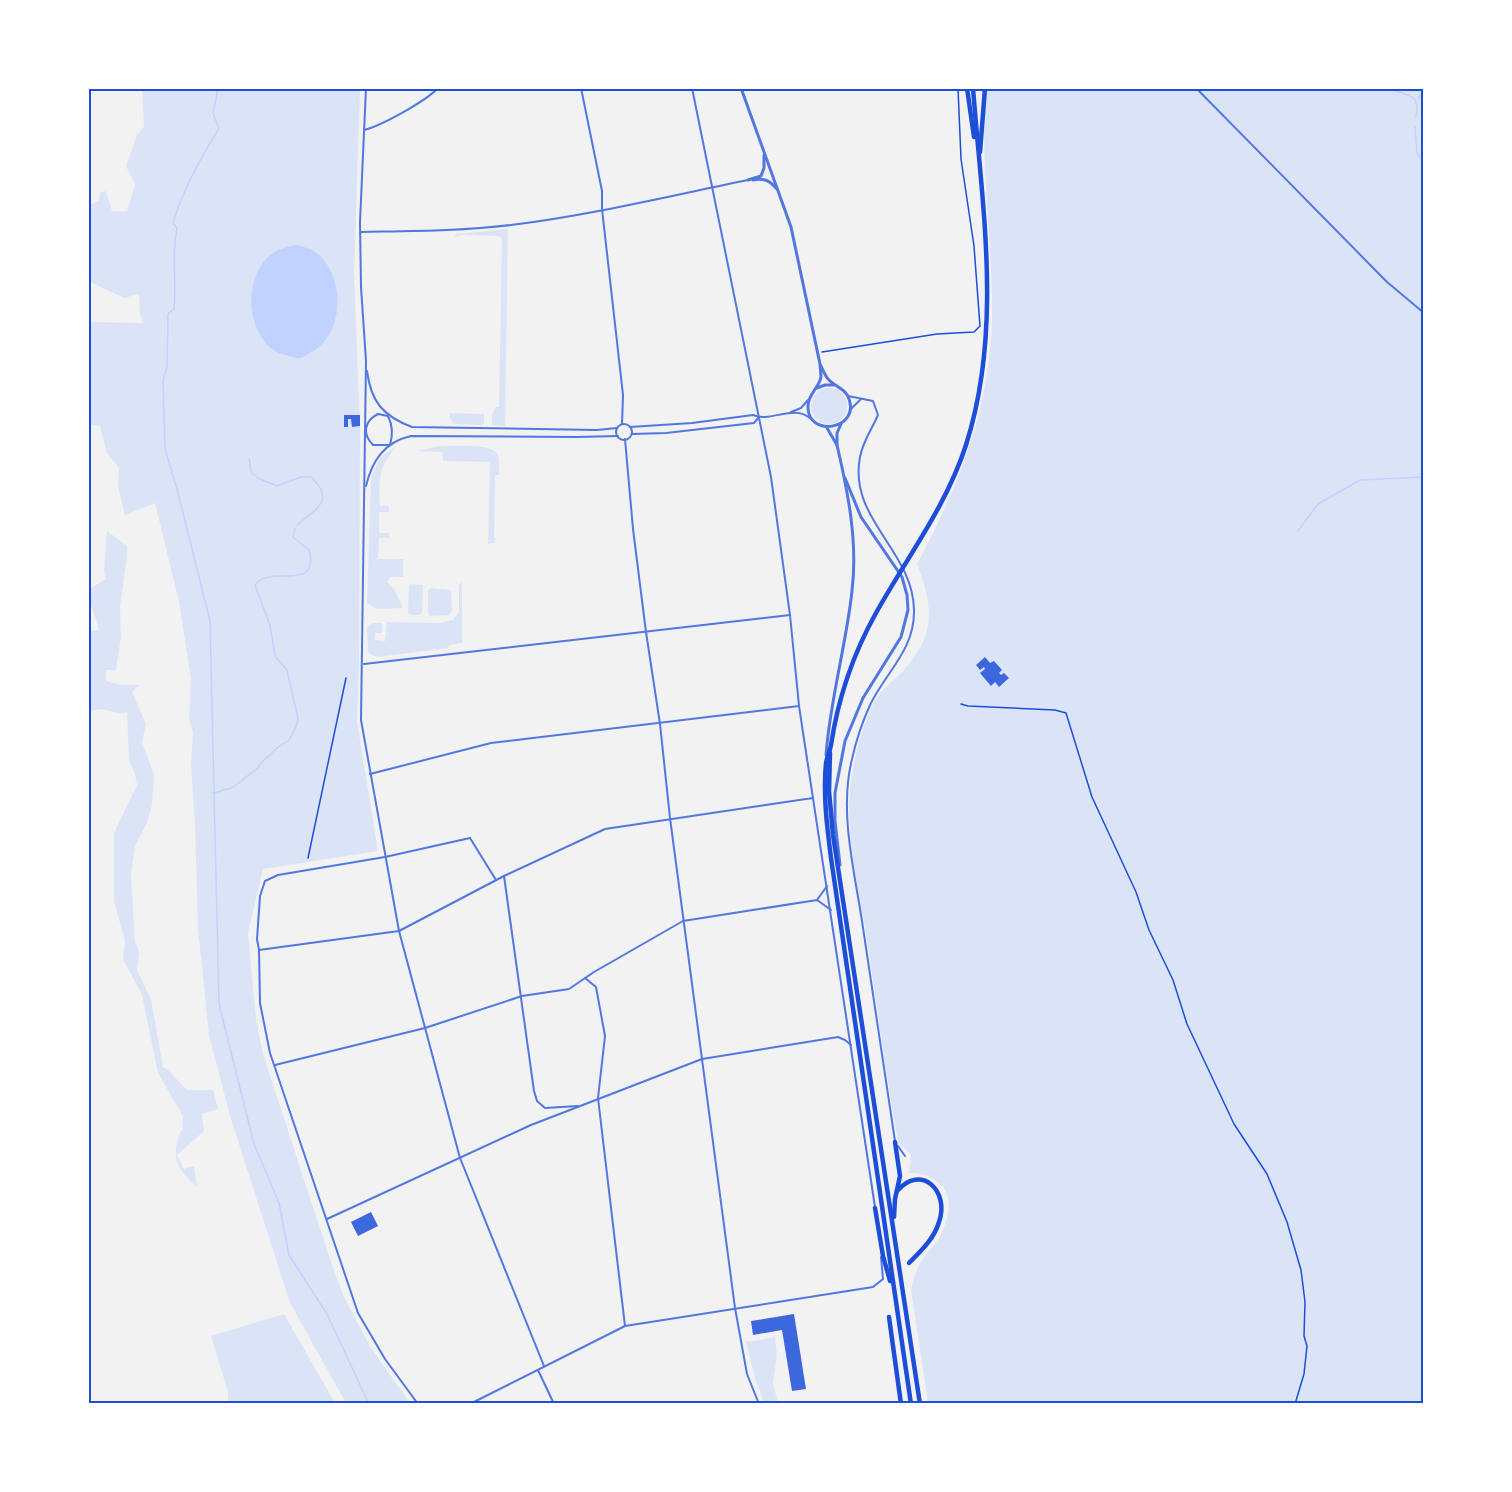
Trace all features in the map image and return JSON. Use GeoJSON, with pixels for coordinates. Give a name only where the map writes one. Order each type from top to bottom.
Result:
{"type":"FeatureCollection","features":[{"type":"Feature","properties":{"kind":"highway"},"geometry":{"type":"LineString","coordinates":[[967,88],[972,128],[978,148]]}},
{"type":"Feature","properties":{"kind":"highway"},"geometry":{"type":"LineString","coordinates":[[911,1404],[830,849],[825,808],[827,760],[841,695],[856,653],[876,613],[941,505],[958,467],[973,423],[983,373],[988,302],[973,88]]}},
{"type":"Feature","properties":{"kind":"highway"},"geometry":{"type":"LineString","coordinates":[[978,160],[985,88]]}},
{"type":"Feature","properties":{"kind":"highway"},"geometry":{"type":"LineString","coordinates":[[830,751],[830,804],[920,1404]]}},
{"type":"Feature","properties":{"kind":"highway"},"geometry":{"type":"LineString","coordinates":[[893,1229],[894,1203],[900,1176],[895,1142]]}},
{"type":"Feature","properties":{"kind":"highway"},"geometry":{"type":"LineString","coordinates":[[897,1191],[907,1183],[924,1181],[934,1186],[942,1201],[941,1216],[936,1230],[928,1243],[909,1263]]}},
{"type":"Feature","properties":{"kind":"highway"},"geometry":{"type":"LineString","coordinates":[[875,1208],[885,1264],[895,1296]]}},
{"type":"Feature","properties":{"kind":"highway"},"geometry":{"type":"LineString","coordinates":[[889,1317],[901,1404]]}},
{"type":"Feature","properties":{"kind":"street"},"geometry":{"type":"LineString","coordinates":[[366,88],[361,232],[361,287],[366,362],[362,720],[399,931],[460,1158],[544,1367]]}},
{"type":"Feature","properties":{"kind":"street"},"geometry":{"type":"LineString","coordinates":[[364,130],[416,104],[438,88]]}},
{"type":"Feature","properties":{"kind":"street"},"geometry":{"type":"LineString","coordinates":[[390,445],[373,445],[367,438],[365,432],[367,424],[378,414],[412,427],[423,428],[597,430],[617,428],[622,424],[623,394],[602,209],[602,190],[581,88]]}},
{"type":"Feature","properties":{"kind":"street"},"geometry":{"type":"LineString","coordinates":[[470,1404],[625,1326],[869,1288],[880,1282],[883,1274],[831,910],[799,706],[790,615],[771,477],[692,88]]}},
{"type":"Feature","properties":{"kind":"street"},"geometry":{"type":"LineString","coordinates":[[622,424],[630,427],[692,423],[790,412],[801,408],[821,381],[820,364],[795,238],[741,88]]}},
{"type":"Feature","properties":{"kind":"street"},"geometry":{"type":"LineString","coordinates":[[1196,88],[1387,282],[1424,313]]}},
{"type":"Feature","properties":{"kind":"street"},"geometry":{"type":"LineString","coordinates":[[361,232],[511,225],[711,188],[760,176],[764,168],[764,151]]}},
{"type":"Feature","properties":{"kind":"street"},"geometry":{"type":"LineString","coordinates":[[748,180],[770,181],[778,191]]}},
{"type":"Feature","properties":{"kind":"street"},"geometry":{"type":"LineString","coordinates":[[366,362],[373,396],[388,416],[393,429],[390,445]]}},
{"type":"Feature","properties":{"kind":"street"},"geometry":{"type":"LineString","coordinates":[[820,364],[827,378],[848,396],[873,401],[878,415],[863,445],[858,475],[860,490],[867,510],[906,572],[912,588],[914,612],[910,641],[871,704],[851,760],[846,816],[895,1142],[905,1156]]}},
{"type":"Feature","properties":{"kind":"street"},"geometry":{"type":"LineString","coordinates":[[816,389],[825,385],[836,386]]}},
{"type":"Feature","properties":{"kind":"street"},"geometry":{"type":"LineString","coordinates":[[848,396],[850,410]]}},
{"type":"Feature","properties":{"kind":"street"},"geometry":{"type":"LineString","coordinates":[[809,399],[808,410],[813,420]]}},
{"type":"Feature","properties":{"kind":"street"},"geometry":{"type":"LineString","coordinates":[[790,412],[806,414],[826,427],[834,427],[842,423],[850,410],[862,399]]}},
{"type":"Feature","properties":{"kind":"street"},"geometry":{"type":"LineString","coordinates":[[624,439],[629,438],[632,434],[754,423],[759,417]]}},
{"type":"Feature","properties":{"kind":"street"},"geometry":{"type":"LineString","coordinates":[[827,760],[852,589],[854,556],[851,520],[837,445],[837,433],[842,423]]}},
{"type":"Feature","properties":{"kind":"street"},"geometry":{"type":"LineString","coordinates":[[630,427],[632,434]]}},
{"type":"Feature","properties":{"kind":"street"},"geometry":{"type":"LineString","coordinates":[[826,427],[837,445]]}},
{"type":"Feature","properties":{"kind":"street"},"geometry":{"type":"LineString","coordinates":[[617,428],[618,435]]}},
{"type":"Feature","properties":{"kind":"street"},"geometry":{"type":"LineString","coordinates":[[364,492],[373,463],[381,452],[401,438],[411,436],[576,438],[618,435],[624,439]]}},
{"type":"Feature","properties":{"kind":"street"},"geometry":{"type":"LineString","coordinates":[[624,439],[646,632],[660,724],[683,921],[735,1308],[747,1374],[759,1404]]}},
{"type":"Feature","properties":{"kind":"street"},"geometry":{"type":"LineString","coordinates":[[840,867],[835,804],[841,754],[849,727],[863,698],[901,637],[908,610],[903,577],[861,517],[844,478]]}},
{"type":"Feature","properties":{"kind":"street"},"geometry":{"type":"LineString","coordinates":[[363,664],[790,615]]}},
{"type":"Feature","properties":{"kind":"street"},"geometry":{"type":"LineString","coordinates":[[370,774],[491,742],[799,706]]}},
{"type":"Feature","properties":{"kind":"street"},"geometry":{"type":"LineString","coordinates":[[259,950],[399,931],[504,876],[605,829],[813,798]]}},
{"type":"Feature","properties":{"kind":"street"},"geometry":{"type":"LineString","coordinates":[[418,1404],[385,1359],[358,1313],[270,1053],[260,1003],[257,939],[260,896],[265,881],[278,875],[385,858],[470,838],[496,880]]}},
{"type":"Feature","properties":{"kind":"street"},"geometry":{"type":"LineString","coordinates":[[504,876],[537,1101],[545,1108],[581,1106]]}},
{"type":"Feature","properties":{"kind":"street"},"geometry":{"type":"LineString","coordinates":[[817,900],[827,886]]}},
{"type":"Feature","properties":{"kind":"street"},"geometry":{"type":"LineString","coordinates":[[274,1065],[425,1028],[522,996],[569,989],[683,921],[817,900],[831,910]]}},
{"type":"Feature","properties":{"kind":"street"},"geometry":{"type":"LineString","coordinates":[[585,978],[596,987],[605,1036],[598,1098],[625,1326]]}},
{"type":"Feature","properties":{"kind":"street"},"geometry":{"type":"LineString","coordinates":[[327,1219],[531,1125],[702,1059],[838,1037],[851,1046]]}},
{"type":"Feature","properties":{"kind":"street"},"geometry":{"type":"LineString","coordinates":[[538,1370],[554,1404]]}},
{"type":"Feature","properties":{"kind":"path"},"geometry":{"type":"LineString","coordinates":[[818,353],[926,336],[974,332],[980,326],[974,246],[961,159],[958,88]]}},
{"type":"Feature","properties":{"kind":"path"},"geometry":{"type":"LineString","coordinates":[[308,858],[346,678]]}},
{"type":"Feature","properties":{"kind":"path"},"geometry":{"type":"LineString","coordinates":[[961,704],[1055,710],[1066,713],[1092,797],[1173,980],[1192,1035],[1234,1124],[1267,1174],[1287,1222],[1301,1270],[1305,1302],[1304,1336],[1307,1346],[1304,1374],[1295,1404]]}},
{"type":"Feature","properties":{"kind":"shaded area"},"geometry":{"type":"Polygon","coordinates":[[[142,89],[360,89],[354,274],[360,430],[357,721],[378,851],[263,869],[248,933],[256,1019],[263,1054],[332,1265],[345,1299],[371,1348],[410,1403],[346,1403],[290,1303],[230,1116],[209,1035],[198,929],[191,765],[193,732],[189,719],[191,679],[179,602],[155,503],[125,515],[118,486],[119,468],[107,453],[100,426],[89,425],[89,322],[144,323],[140,314],[139,294],[124,298],[88,281],[89,205],[99,201],[100,193],[106,191],[112,211],[127,211],[135,185],[126,166],[137,135],[144,127],[142,89]]]}},
{"type":"Feature","properties":{"kind":"shaded area"},"geometry":{"type":"Polygon","coordinates":[[[986,89],[1423,89],[1423,1403],[928,1403],[911,1290],[920,1264],[942,1232],[947,1217],[948,1202],[944,1188],[939,1183],[925,1175],[909,1173],[911,1155],[898,1142],[853,860],[849,800],[857,751],[874,702],[913,659],[926,633],[929,608],[917,564],[934,532],[961,468],[972,436],[988,370],[992,299],[984,141],[986,89]]]}},
{"type":"Feature","properties":{"kind":"shaded area"},"geometry":{"type":"Polygon","coordinates":[[[508,229],[505,426],[492,425],[492,415],[496,407],[499,407],[502,240],[499,236],[454,237],[456,234],[508,229]]]}},
{"type":"Feature","properties":{"kind":"shaded area"},"geometry":{"type":"Polygon","coordinates":[[[829,388],[842,393],[847,406],[842,419],[829,424],[816,419],[811,406],[816,393],[829,388]]]}},
{"type":"Feature","properties":{"kind":"shaded area"},"geometry":{"type":"Polygon","coordinates":[[[450,413],[484,414],[484,423],[481,425],[454,424],[450,413]]]}},
{"type":"Feature","properties":{"kind":"shaded area"},"geometry":{"type":"Polygon","coordinates":[[[396,446],[381,474],[380,506],[389,506],[389,512],[379,512],[379,533],[389,533],[389,538],[379,538],[378,559],[403,559],[403,577],[390,577],[387,582],[394,589],[403,608],[377,609],[367,603],[371,477],[380,458],[396,446]]]}},
{"type":"Feature","properties":{"kind":"shaded area"},"geometry":{"type":"Polygon","coordinates":[[[437,446],[488,448],[498,455],[499,475],[495,475],[494,538],[497,538],[494,543],[488,544],[490,462],[443,461],[442,452],[419,451],[437,446]]]}},
{"type":"Feature","properties":{"kind":"shaded area"},"geometry":{"type":"Polygon","coordinates":[[[107,531],[127,546],[127,556],[120,606],[121,637],[116,670],[106,670],[106,681],[121,685],[139,685],[132,692],[146,724],[142,742],[154,775],[152,805],[147,823],[135,846],[131,875],[135,942],[139,951],[137,970],[151,999],[163,1067],[187,1090],[213,1090],[218,1109],[202,1114],[204,1131],[177,1155],[184,1169],[194,1166],[197,1188],[184,1173],[176,1158],[183,1116],[158,1073],[142,995],[123,959],[125,941],[114,901],[114,833],[137,785],[129,761],[127,712],[117,713],[100,709],[89,712],[89,631],[99,630],[92,607],[89,606],[89,589],[106,579],[104,571],[107,531]]]}},
{"type":"Feature","properties":{"kind":"shaded area"},"geometry":{"type":"Polygon","coordinates":[[[462,582],[462,643],[449,645],[448,648],[378,657],[368,652],[367,628],[373,623],[382,623],[382,633],[375,633],[375,640],[385,641],[387,622],[439,623],[453,620],[459,612],[459,585],[462,582]]]}},
{"type":"Feature","properties":{"kind":"shaded area"},"geometry":{"type":"Polygon","coordinates":[[[409,584],[423,585],[420,615],[408,613],[409,584]]]}},
{"type":"Feature","properties":{"kind":"shaded area"},"geometry":{"type":"Polygon","coordinates":[[[431,588],[451,590],[452,610],[449,615],[430,616],[428,614],[428,590],[431,588]]]}},
{"type":"Feature","properties":{"kind":"shaded area"},"geometry":{"type":"Polygon","coordinates":[[[284,1314],[335,1403],[228,1403],[228,1392],[211,1336],[284,1314]]]}},
{"type":"Feature","properties":{"kind":"shaded area"},"geometry":{"type":"Polygon","coordinates":[[[775,1337],[777,1355],[773,1383],[778,1403],[764,1403],[746,1342],[775,1337]]]}},
{"type":"Feature","properties":{"kind":"water"},"geometry":{"type":"Polygon","coordinates":[[[295,245],[310,249],[323,259],[335,283],[337,297],[337,311],[328,337],[319,347],[304,357],[298,358],[270,348],[264,341],[255,323],[251,302],[255,279],[265,260],[275,252],[295,245]]]}},
{"type":"Feature","properties":{"kind":"building"},"geometry":{"type":"Polygon","coordinates":[[[344,415],[360,415],[360,426],[352,427],[351,419],[348,419],[348,427],[344,427],[344,415]]]}},
{"type":"Feature","properties":{"kind":"building"},"geometry":{"type":"Polygon","coordinates":[[[985,657],[990,663],[994,661],[1002,670],[999,673],[1001,675],[1004,673],[1009,678],[999,687],[995,682],[991,686],[980,673],[985,669],[984,667],[980,670],[976,665],[985,657]]]}},
{"type":"Feature","properties":{"kind":"building"},"geometry":{"type":"Polygon","coordinates":[[[371,1212],[378,1226],[358,1236],[351,1222],[371,1212]]]}},
{"type":"Feature","properties":{"kind":"building"},"geometry":{"type":"Polygon","coordinates":[[[794,1314],[806,1389],[792,1391],[782,1330],[753,1335],[751,1321],[794,1314]]]}},
{"type":"Feature","properties":{"kind":"waterway"},"geometry":{"type":"LineString","coordinates":[[218,88],[213,113],[219,128],[187,186],[173,223],[177,228],[174,248],[175,299],[174,309],[168,314],[167,367],[163,380],[165,449],[210,621],[219,1004],[254,1144],[279,1203],[289,1255],[327,1314],[369,1404]]}},
{"type":"Feature","properties":{"kind":"waterway"},"geometry":{"type":"LineString","coordinates":[[1388,88],[1414,99],[1417,109],[1416,117]]}},
{"type":"Feature","properties":{"kind":"waterway"},"geometry":{"type":"LineString","coordinates":[[1418,99],[1424,90]]}},
{"type":"Feature","properties":{"kind":"waterway"},"geometry":{"type":"LineString","coordinates":[[1415,126],[1417,153],[1424,163]]}},
{"type":"Feature","properties":{"kind":"waterway"},"geometry":{"type":"LineString","coordinates":[[249,458],[251,472],[258,478],[277,486],[301,477],[311,477],[318,485],[323,498],[320,504],[297,525]]}},
{"type":"Feature","properties":{"kind":"waterway"},"geometry":{"type":"LineString","coordinates":[[1298,531],[1318,504],[1360,480],[1424,477]]}},
{"type":"Feature","properties":{"kind":"waterway"},"geometry":{"type":"LineString","coordinates":[[213,793],[232,788],[258,768],[277,748],[289,740],[296,727],[298,719],[287,670],[275,656],[270,625],[255,585],[271,576],[300,575],[307,571],[310,564],[310,551],[293,537],[295,528]]}}]}
